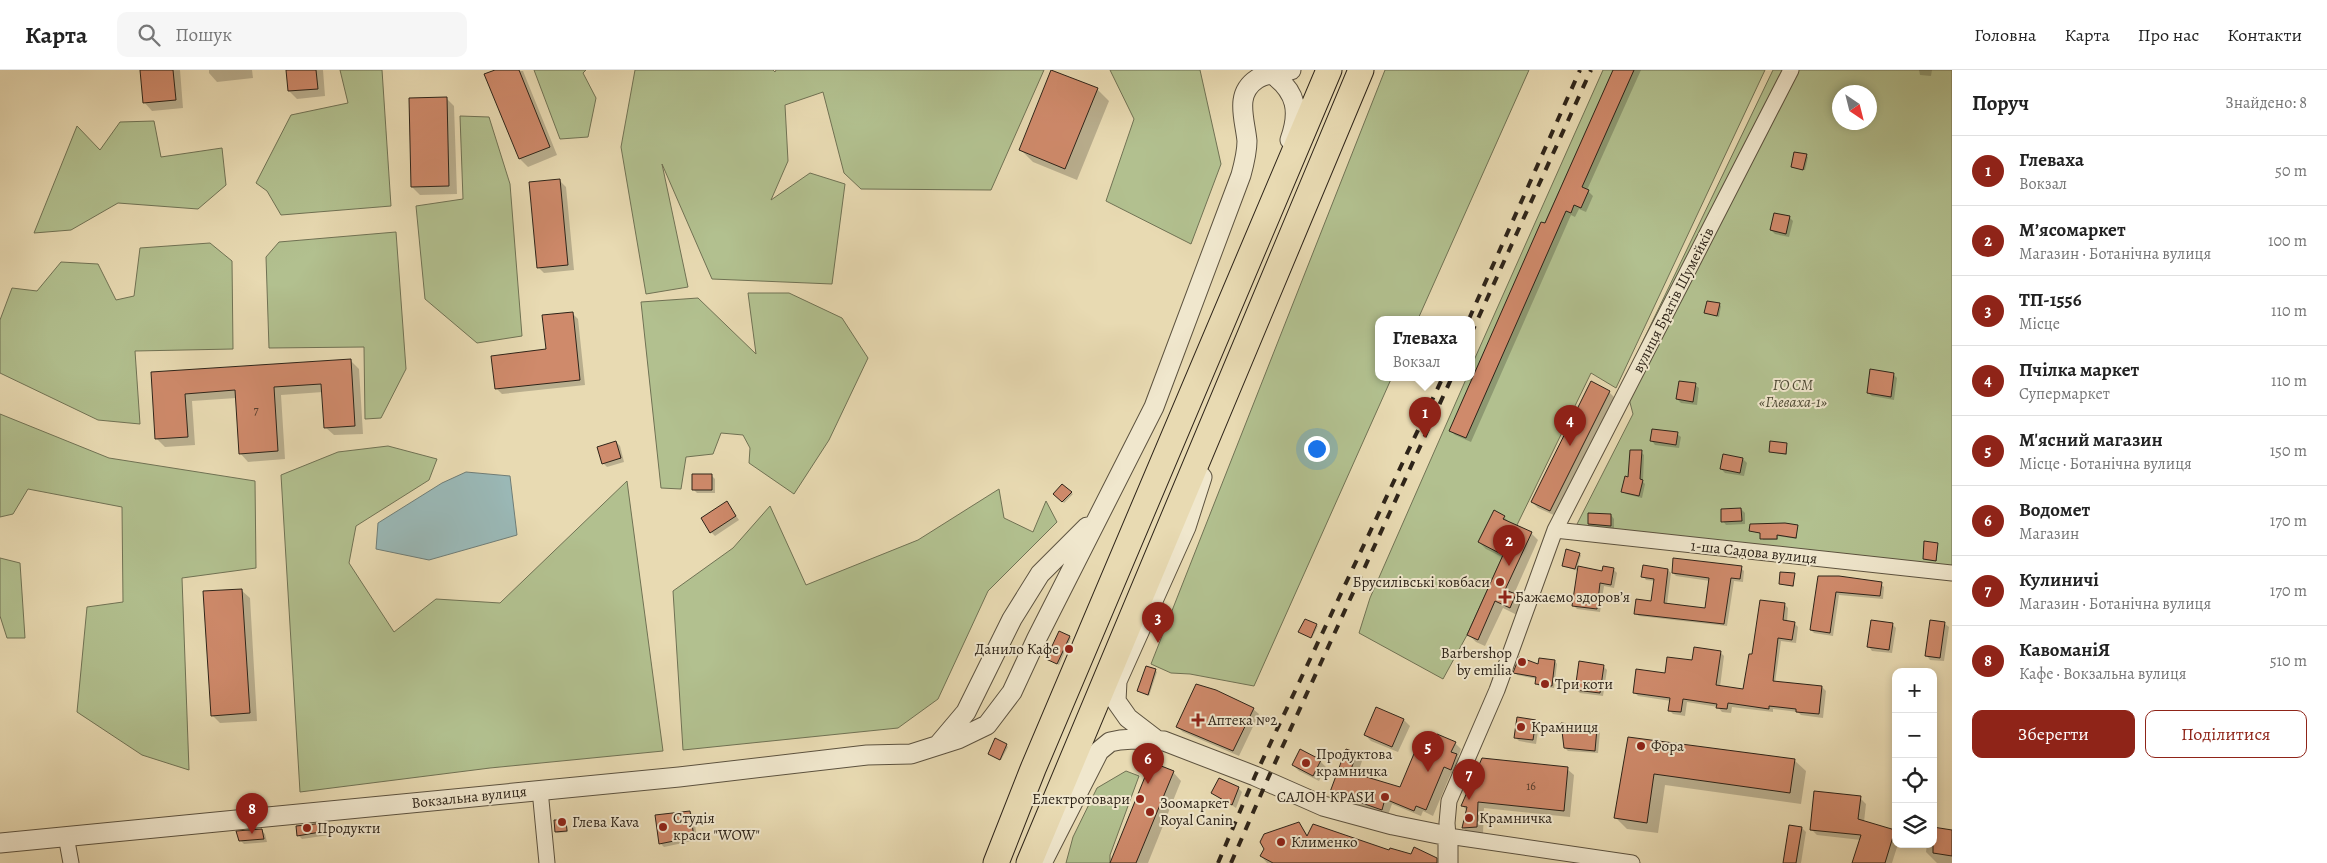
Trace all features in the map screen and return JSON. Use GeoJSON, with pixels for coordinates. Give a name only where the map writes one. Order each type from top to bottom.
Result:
{"type":"FeatureCollection","features":[{"type":"Feature","properties":{"kind":"highway"},"geometry":{"type":"LineString","coordinates":[[996,863],[1033,769],[1328,70]]}},
{"type":"Feature","properties":{"kind":"highway"},"geometry":{"type":"LineString","coordinates":[[1030,863],[1087,721],[1225,399],[1361,70]]}},
{"type":"Feature","properties":{"kind":"street","name":"Вокзальна вулиця"},"geometry":{"type":"LineString","coordinates":[[0,843],[540,790],[867,755],[911,754],[936,748],[987,725],[1012,692],[1037,638],[1154,407],[1241,175],[1246,156],[1247,139],[1242,106],[1244,95],[1250,85],[1258,78],[1291,70]]}},
{"type":"Feature","properties":{"kind":"street","name":"вулиця Братів Шумейків"},"geometry":{"type":"LineString","coordinates":[[1448,836],[1449,801],[1498,690],[1555,530],[1791,70]]}},
{"type":"Feature","properties":{"kind":"street"},"geometry":{"type":"LineString","coordinates":[[1272,74],[1287,88],[1294,99],[1296,113],[1295,126],[1278,170],[1273,200]]}},
{"type":"Feature","properties":{"kind":"street"},"geometry":{"type":"LineString","coordinates":[[1158,742],[1128,718],[1116,700],[1117,681],[1186,527],[1225,399]]}},
{"type":"Feature","properties":{"kind":"street"},"geometry":{"type":"LineString","coordinates":[[936,748],[966,712],[1012,619],[1040,574],[1098,516]]}},
{"type":"Feature","properties":{"kind":"street","name":"1-ша Садова вулиця"},"geometry":{"type":"LineString","coordinates":[[1555,530],[1952,573]]}},
{"type":"Feature","properties":{"kind":"street"},"geometry":{"type":"LineString","coordinates":[[1012,619],[1023,621],[1037,638]]}},
{"type":"Feature","properties":{"kind":"street"},"geometry":{"type":"LineString","coordinates":[[975,694],[982,706],[992,710],[1000,709]]}},
{"type":"Feature","properties":{"kind":"street"},"geometry":{"type":"LineString","coordinates":[[1042,863],[1098,751],[1110,742],[1134,739],[1164,741],[1255,776],[1324,806],[1393,825],[1448,836],[1632,863]]}},
{"type":"Feature","properties":{"kind":"street"},"geometry":{"type":"LineString","coordinates":[[540,790],[547,863]]}},
{"type":"Feature","properties":{"kind":"street"},"geometry":{"type":"LineString","coordinates":[[66,836],[71,863]]}},
{"type":"Feature","properties":{"kind":"street"},"geometry":{"type":"LineString","coordinates":[[1448,836],[1448,863]]}},
{"type":"Feature","properties":{"kind":"green space"},"geometry":{"type":"Polygon","coordinates":[[[340,70],[382,70],[391,206],[281,215],[267,191],[256,183],[291,115],[348,103],[340,70]]]}},
{"type":"Feature","properties":{"kind":"green space"},"geometry":{"type":"Polygon","coordinates":[[[534,70],[586,70],[583,73],[596,98],[588,137],[560,139],[534,70]]]}},
{"type":"Feature","properties":{"kind":"green space"},"geometry":{"type":"Polygon","coordinates":[[[635,70],[773,70],[775,72],[776,70],[1044,70],[991,190],[861,189],[844,173],[823,92],[785,105],[788,161],[771,200],[810,173],[845,184],[832,284],[712,279],[662,164],[688,287],[646,294],[621,147],[635,70]]]}},
{"type":"Feature","properties":{"kind":"green space"},"geometry":{"type":"Polygon","coordinates":[[[1110,70],[1200,70],[1221,164],[1191,244],[1106,201],[1134,119],[1110,70]]]}},
{"type":"Feature","properties":{"kind":"green space"},"geometry":{"type":"Polygon","coordinates":[[[1385,70],[1529,70],[1419,316],[1375,316],[1375,381],[1390,381],[1254,686],[1190,674],[1171,673],[1151,664],[1385,70]]]}},
{"type":"Feature","properties":{"kind":"green space"},"geometry":{"type":"Polygon","coordinates":[[[1603,70],[1765,70],[1616,388],[1591,373],[1517,525],[1467,635],[1443,679],[1359,633],[1370,598],[1465,381],[1475,381],[1475,358],[1603,70]]]}},
{"type":"Feature","properties":{"kind":"green space","name":"ГО СМ «Глеваха-1»"},"geometry":{"type":"Polygon","coordinates":[[[1773,70],[1952,70],[1952,572],[1574,530],[1633,414],[1628,395],[1620,389],[1773,70]]]}},
{"type":"Feature","properties":{"kind":"green space"},"geometry":{"type":"Polygon","coordinates":[[[460,116],[489,117],[510,184],[522,336],[477,343],[425,299],[416,206],[463,199],[460,116]]]}},
{"type":"Feature","properties":{"kind":"green space"},"geometry":{"type":"Polygon","coordinates":[[[154,121],[161,157],[222,148],[226,185],[198,209],[118,203],[71,230],[34,233],[77,126],[100,150],[120,122],[154,121]]]}},
{"type":"Feature","properties":{"kind":"green space"},"geometry":{"type":"Polygon","coordinates":[[[396,232],[406,369],[381,418],[365,419],[364,347],[269,348],[266,257],[279,242],[396,232]]]}},
{"type":"Feature","properties":{"kind":"green space"},"geometry":{"type":"Polygon","coordinates":[[[210,243],[232,261],[233,349],[135,351],[140,424],[98,420],[0,373],[0,320],[12,288],[37,291],[61,262],[98,264],[116,300],[134,296],[140,248],[210,243]]]}},
{"type":"Feature","properties":{"kind":"green space"},"geometry":{"type":"Polygon","coordinates":[[[748,293],[789,293],[842,318],[868,358],[829,440],[794,494],[749,463],[750,448],[743,435],[721,433],[713,454],[686,457],[681,489],[661,488],[641,302],[698,298],[756,354],[748,293]]]}},
{"type":"Feature","properties":{"kind":"green space"},"geometry":{"type":"Polygon","coordinates":[[[0,414],[109,458],[255,481],[256,568],[182,578],[189,770],[142,755],[77,712],[87,607],[123,602],[122,507],[28,489],[13,514],[0,517],[0,414]]]}},
{"type":"Feature","properties":{"kind":"green space"},"geometry":{"type":"Polygon","coordinates":[[[388,446],[437,459],[429,480],[356,526],[349,563],[394,632],[436,599],[500,603],[627,481],[663,751],[490,768],[300,792],[281,475],[338,452],[388,446]]]}},
{"type":"Feature","properties":{"kind":"green space"},"geometry":{"type":"Polygon","coordinates":[[[999,489],[1004,518],[1033,532],[1046,501],[1057,522],[988,591],[938,699],[898,728],[683,750],[673,591],[733,548],[770,506],[806,585],[918,540],[999,489]]]}},
{"type":"Feature","properties":{"kind":"green space"},"geometry":{"type":"Polygon","coordinates":[[[0,558],[20,563],[25,638],[7,638],[0,616],[0,558]]]}},
{"type":"Feature","properties":{"kind":"green space"},"geometry":{"type":"Polygon","coordinates":[[[1126,771],[1139,776],[1110,855],[1110,863],[1066,863],[1073,837],[1097,788],[1126,771]]]}},
{"type":"Feature","properties":{"kind":"water"},"geometry":{"type":"Polygon","coordinates":[[[466,472],[510,476],[517,535],[429,560],[376,549],[378,523],[442,483],[466,472]]]}},
{"type":"Feature","properties":{"kind":"building"},"geometry":{"type":"Polygon","coordinates":[[[140,70],[173,70],[176,100],[143,103],[140,70]]]}},
{"type":"Feature","properties":{"kind":"building"},"geometry":{"type":"Polygon","coordinates":[[[286,70],[316,70],[318,89],[288,91],[286,70]]]}},
{"type":"Feature","properties":{"kind":"building"},"geometry":{"type":"Polygon","coordinates":[[[495,70],[519,70],[550,147],[519,159],[484,74],[495,70]]]}},
{"type":"Feature","properties":{"kind":"building"},"geometry":{"type":"Polygon","coordinates":[[[1051,70],[1098,88],[1065,169],[1019,150],[1051,70]]]}},
{"type":"Feature","properties":{"kind":"building"},"geometry":{"type":"Polygon","coordinates":[[[1613,70],[1634,70],[1582,187],[1589,190],[1581,208],[1574,205],[1571,213],[1566,211],[1466,438],[1449,431],[1471,381],[1475,381],[1475,372],[1541,222],[1545,223],[1613,70]]]}},
{"type":"Feature","properties":{"kind":"building"},"geometry":{"type":"Polygon","coordinates":[[[447,97],[449,186],[411,187],[409,98],[447,97]]]}},
{"type":"Feature","properties":{"kind":"building"},"geometry":{"type":"Polygon","coordinates":[[[1794,152],[1807,154],[1803,170],[1791,167],[1794,152]]]}},
{"type":"Feature","properties":{"kind":"building"},"geometry":{"type":"Polygon","coordinates":[[[560,179],[568,265],[537,268],[529,182],[560,179]]]}},
{"type":"Feature","properties":{"kind":"building"},"geometry":{"type":"Polygon","coordinates":[[[1774,213],[1790,216],[1786,234],[1770,230],[1774,213]]]}},
{"type":"Feature","properties":{"kind":"building"},"geometry":{"type":"Polygon","coordinates":[[[1707,301],[1720,303],[1717,316],[1704,313],[1707,301]]]}},
{"type":"Feature","properties":{"kind":"building"},"geometry":{"type":"Polygon","coordinates":[[[573,312],[580,380],[495,389],[491,356],[546,349],[542,315],[573,312]]]}},
{"type":"Feature","properties":{"kind":"building"},"geometry":{"type":"Polygon","coordinates":[[[351,359],[355,426],[324,428],[321,384],[274,387],[278,451],[239,454],[235,390],[185,394],[188,437],[155,439],[151,372],[351,359]]]}},
{"type":"Feature","properties":{"kind":"building"},"geometry":{"type":"Polygon","coordinates":[[[1870,369],[1894,373],[1891,397],[1867,393],[1870,369]]]}},
{"type":"Feature","properties":{"kind":"building"},"geometry":{"type":"Polygon","coordinates":[[[1591,381],[1610,391],[1550,511],[1531,502],[1591,381]]]}},
{"type":"Feature","properties":{"kind":"building"},"geometry":{"type":"Polygon","coordinates":[[[1679,381],[1696,383],[1693,402],[1676,399],[1679,381]]]}},
{"type":"Feature","properties":{"kind":"building"},"geometry":{"type":"Polygon","coordinates":[[[1652,429],[1678,432],[1676,445],[1650,441],[1652,429]]]}},
{"type":"Feature","properties":{"kind":"building"},"geometry":{"type":"Polygon","coordinates":[[[616,441],[621,458],[602,464],[597,447],[616,441]]]}},
{"type":"Feature","properties":{"kind":"building"},"geometry":{"type":"Polygon","coordinates":[[[1770,441],[1787,443],[1786,454],[1769,452],[1770,441]]]}},
{"type":"Feature","properties":{"kind":"building"},"geometry":{"type":"Polygon","coordinates":[[[1630,450],[1642,450],[1640,479],[1643,480],[1639,496],[1621,492],[1625,476],[1628,477],[1630,450]]]}},
{"type":"Feature","properties":{"kind":"building"},"geometry":{"type":"Polygon","coordinates":[[[1723,454],[1743,458],[1740,473],[1720,469],[1723,454]]]}},
{"type":"Feature","properties":{"kind":"building"},"geometry":{"type":"Polygon","coordinates":[[[692,474],[712,474],[712,490],[692,490],[692,474]]]}},
{"type":"Feature","properties":{"kind":"building"},"geometry":{"type":"Polygon","coordinates":[[[1062,484],[1072,492],[1062,502],[1053,494],[1062,484]]]}},
{"type":"Feature","properties":{"kind":"building"},"geometry":{"type":"Polygon","coordinates":[[[727,501],[736,516],[710,533],[701,518],[727,501]]]}},
{"type":"Feature","properties":{"kind":"building"},"geometry":{"type":"Polygon","coordinates":[[[1741,508],[1742,521],[1721,522],[1721,509],[1741,508]]]}},
{"type":"Feature","properties":{"kind":"building"},"geometry":{"type":"Polygon","coordinates":[[[1494,510],[1505,516],[1503,519],[1532,532],[1505,590],[1516,594],[1510,608],[1495,601],[1478,640],[1467,635],[1503,555],[1478,542],[1494,510]]]}},
{"type":"Feature","properties":{"kind":"building"},"geometry":{"type":"Polygon","coordinates":[[[1588,513],[1611,514],[1611,526],[1588,524],[1588,513]]]}},
{"type":"Feature","properties":{"kind":"building"},"geometry":{"type":"Polygon","coordinates":[[[1785,523],[1798,525],[1796,538],[1777,535],[1777,539],[1760,539],[1760,533],[1749,531],[1750,524],[1785,523]]]}},
{"type":"Feature","properties":{"kind":"building"},"geometry":{"type":"Polygon","coordinates":[[[1924,541],[1938,543],[1936,561],[1923,559],[1924,541]]]}},
{"type":"Feature","properties":{"kind":"building"},"geometry":{"type":"Polygon","coordinates":[[[1566,549],[1580,553],[1575,569],[1562,566],[1566,549]]]}},
{"type":"Feature","properties":{"kind":"building"},"geometry":{"type":"Polygon","coordinates":[[[1673,558],[1742,566],[1740,579],[1731,578],[1724,624],[1634,614],[1636,599],[1651,601],[1654,579],[1641,577],[1643,565],[1668,569],[1664,603],[1705,608],[1709,578],[1672,573],[1673,558]]]}},
{"type":"Feature","properties":{"kind":"building"},"geometry":{"type":"Polygon","coordinates":[[[1578,566],[1602,571],[1603,566],[1614,568],[1611,585],[1600,583],[1597,609],[1572,606],[1578,566]]]}},
{"type":"Feature","properties":{"kind":"building"},"geometry":{"type":"Polygon","coordinates":[[[1780,572],[1795,573],[1793,586],[1779,584],[1780,572]]]}},
{"type":"Feature","properties":{"kind":"building"},"geometry":{"type":"Polygon","coordinates":[[[1818,576],[1839,576],[1882,582],[1880,596],[1836,592],[1830,633],[1810,630],[1818,576]]]}},
{"type":"Feature","properties":{"kind":"building"},"geometry":{"type":"Polygon","coordinates":[[[242,589],[250,713],[211,716],[203,591],[242,589]]]}},
{"type":"Feature","properties":{"kind":"building"},"geometry":{"type":"Polygon","coordinates":[[[1760,600],[1785,603],[1783,620],[1795,622],[1792,640],[1778,638],[1773,681],[1822,686],[1819,714],[1796,712],[1796,709],[1769,706],[1769,709],[1728,703],[1727,709],[1716,708],[1717,704],[1683,699],[1681,712],[1668,711],[1670,698],[1633,693],[1636,669],[1665,673],[1667,657],[1692,660],[1694,647],[1721,651],[1716,685],[1743,689],[1749,654],[1752,654],[1760,600]]]}},
{"type":"Feature","properties":{"kind":"building"},"geometry":{"type":"Polygon","coordinates":[[[1305,619],[1317,624],[1311,638],[1298,632],[1305,619]]]}},
{"type":"Feature","properties":{"kind":"building"},"geometry":{"type":"Polygon","coordinates":[[[1871,620],[1893,623],[1889,650],[1867,647],[1871,620]]]}},
{"type":"Feature","properties":{"kind":"building"},"geometry":{"type":"Polygon","coordinates":[[[1930,620],[1945,622],[1940,658],[1925,656],[1930,620]]]}},
{"type":"Feature","properties":{"kind":"building"},"geometry":{"type":"Polygon","coordinates":[[[1059,631],[1070,636],[1057,664],[1046,659],[1059,631]]]}},
{"type":"Feature","properties":{"kind":"building"},"geometry":{"type":"Polygon","coordinates":[[[1519,657],[1538,664],[1539,658],[1555,660],[1552,686],[1535,684],[1536,677],[1513,673],[1519,657]]]}},
{"type":"Feature","properties":{"kind":"building"},"geometry":{"type":"Polygon","coordinates":[[[1579,661],[1604,665],[1600,693],[1575,690],[1579,661]]]}},
{"type":"Feature","properties":{"kind":"building"},"geometry":{"type":"Polygon","coordinates":[[[1146,666],[1156,669],[1148,695],[1137,691],[1146,666]]]}},
{"type":"Feature","properties":{"kind":"building"},"geometry":{"type":"Polygon","coordinates":[[[1196,684],[1216,690],[1254,708],[1233,751],[1176,727],[1196,684]]]}},
{"type":"Feature","properties":{"kind":"building"},"geometry":{"type":"Polygon","coordinates":[[[1376,707],[1404,719],[1392,747],[1364,735],[1376,707]]]}},
{"type":"Feature","properties":{"kind":"building"},"geometry":{"type":"Polygon","coordinates":[[[1517,717],[1536,720],[1533,740],[1514,738],[1517,717]]]}},
{"type":"Feature","properties":{"kind":"building"},"geometry":{"type":"Polygon","coordinates":[[[1561,723],[1597,728],[1595,751],[1564,748],[1561,723]]]}},
{"type":"Feature","properties":{"kind":"building"},"geometry":{"type":"Polygon","coordinates":[[[1437,734],[1456,742],[1451,752],[1457,754],[1451,770],[1444,767],[1426,810],[1416,806],[1414,811],[1385,799],[1382,810],[1330,792],[1346,749],[1357,753],[1350,772],[1400,787],[1421,737],[1434,742],[1437,734]]]}},
{"type":"Feature","properties":{"kind":"building"},"geometry":{"type":"Polygon","coordinates":[[[1628,737],[1795,759],[1790,793],[1654,774],[1647,823],[1614,818],[1628,737]]]}},
{"type":"Feature","properties":{"kind":"building"},"geometry":{"type":"Polygon","coordinates":[[[995,738],[1007,744],[1000,760],[988,754],[995,738]]]}},
{"type":"Feature","properties":{"kind":"building","name":"Продуктова крамничка"},"geometry":{"type":"Polygon","coordinates":[[[1300,749],[1321,760],[1313,776],[1292,765],[1300,749]]]}},
{"type":"Feature","properties":{"kind":"building"},"geometry":{"type":"Polygon","coordinates":[[[1482,758],[1568,767],[1564,811],[1478,802],[1477,827],[1462,828],[1467,807],[1461,806],[1482,758]]]}},
{"type":"Feature","properties":{"kind":"building"},"geometry":{"type":"Polygon","coordinates":[[[1151,762],[1174,771],[1136,863],[1110,863],[1151,762]]]}},
{"type":"Feature","properties":{"kind":"building"},"geometry":{"type":"Polygon","coordinates":[[[1219,778],[1239,787],[1232,805],[1211,793],[1219,778]]]}},
{"type":"Feature","properties":{"kind":"building"},"geometry":{"type":"Polygon","coordinates":[[[1814,791],[1861,796],[1858,819],[1892,829],[1892,840],[1885,863],[1852,863],[1861,835],[1810,830],[1814,791]]]}},
{"type":"Feature","properties":{"kind":"building"},"geometry":{"type":"Polygon","coordinates":[[[690,811],[694,837],[659,844],[655,815],[690,811]]]}},
{"type":"Feature","properties":{"kind":"building"},"geometry":{"type":"Polygon","coordinates":[[[554,820],[566,820],[567,831],[555,832],[554,820]]]}},
{"type":"Feature","properties":{"kind":"building"},"geometry":{"type":"Polygon","coordinates":[[[1299,822],[1307,836],[1313,824],[1389,850],[1390,848],[1411,854],[1414,847],[1437,858],[1437,863],[1273,863],[1260,856],[1264,849],[1260,842],[1264,834],[1299,822]]]}},
{"type":"Feature","properties":{"kind":"building"},"geometry":{"type":"Polygon","coordinates":[[[324,823],[326,831],[297,836],[296,826],[324,823]]]}},
{"type":"Feature","properties":{"kind":"building"},"geometry":{"type":"Polygon","coordinates":[[[1789,825],[1802,827],[1796,863],[1783,863],[1789,825]]]}},
{"type":"Feature","properties":{"kind":"building"},"geometry":{"type":"Polygon","coordinates":[[[1937,828],[1952,830],[1952,856],[1933,853],[1933,848],[1937,848],[1937,828]]]}},
{"type":"Feature","properties":{"kind":"building"},"geometry":{"type":"Polygon","coordinates":[[[262,829],[264,839],[239,841],[236,831],[262,829]]]}},
{"type":"Feature","properties":{"kind":"railway"},"geometry":{"type":"LineString","coordinates":[[1470,316],[1580,70]]}},
{"type":"Feature","properties":{"kind":"railway"},"geometry":{"type":"LineString","coordinates":[[1475,325],[1591,70]]}},
{"type":"Feature","properties":{"kind":"railway"},"geometry":{"type":"LineString","coordinates":[[1218,863],[1255,776],[1441,381]]}},
{"type":"Feature","properties":{"kind":"railway"},"geometry":{"type":"LineString","coordinates":[[1231,863],[1450,381]]}},
{"type":"Feature","properties":{"kind":"place","name":"Глеваха"},"geometry":{"type":"Point","coordinates":[1425,438]}},
{"type":"Feature","properties":{"kind":"place","name":"Пчілка маркет"},"geometry":{"type":"Point","coordinates":[1570,446]}},
{"type":"Feature","properties":{"kind":"place","name":"Мʼясомаркет"},"geometry":{"type":"Point","coordinates":[1509,566]}},
{"type":"Feature","properties":{"kind":"place","name":"Брусилівські ковбаси"},"geometry":{"type":"Point","coordinates":[1500,582]}},
{"type":"Feature","properties":{"kind":"place","name":"Бажаємо здоровʼя"},"geometry":{"type":"Point","coordinates":[1505,597]}},
{"type":"Feature","properties":{"kind":"place","name":"ТП-1556"},"geometry":{"type":"Point","coordinates":[1158,643]}},
{"type":"Feature","properties":{"kind":"place","name":"Данило Кафе"},"geometry":{"type":"Point","coordinates":[1069,649]}},
{"type":"Feature","properties":{"kind":"place","name":"Barbershop by emilia"},"geometry":{"type":"Point","coordinates":[1522,662]}},
{"type":"Feature","properties":{"kind":"place","name":"Три коти"},"geometry":{"type":"Point","coordinates":[1545,684]}},
{"type":"Feature","properties":{"kind":"place","name":"Аптека №2"},"geometry":{"type":"Point","coordinates":[1198,720]}},
{"type":"Feature","properties":{"kind":"place","name":"Крамниця"},"geometry":{"type":"Point","coordinates":[1521,727]}},
{"type":"Feature","properties":{"kind":"place","name":"Фора"},"geometry":{"type":"Point","coordinates":[1641,746]}},
{"type":"Feature","properties":{"kind":"place","name":"Продуктова крамничка"},"geometry":{"type":"Point","coordinates":[1306,763]}},
{"type":"Feature","properties":{"kind":"place","name":"М'ясний магазин"},"geometry":{"type":"Point","coordinates":[1428,772]}},
{"type":"Feature","properties":{"kind":"place","name":"Водомет"},"geometry":{"type":"Point","coordinates":[1148,784]}},
{"type":"Feature","properties":{"kind":"place","name":"САЛОН КРАSИ"},"geometry":{"type":"Point","coordinates":[1385,797]}},
{"type":"Feature","properties":{"kind":"place","name":"Електротовари"},"geometry":{"type":"Point","coordinates":[1140,799]}},
{"type":"Feature","properties":{"kind":"place","name":"Кулиничі"},"geometry":{"type":"Point","coordinates":[1469,800]}},
{"type":"Feature","properties":{"kind":"place","name":"Зоомаркет Royal Canin"},"geometry":{"type":"Point","coordinates":[1150,812]}},
{"type":"Feature","properties":{"kind":"place","name":"Крамничка"},"geometry":{"type":"Point","coordinates":[1469,818]}},
{"type":"Feature","properties":{"kind":"place","name":"Глева Kava"},"geometry":{"type":"Point","coordinates":[562,822]}},
{"type":"Feature","properties":{"kind":"place","name":"Студія краси \"WOW\""},"geometry":{"type":"Point","coordinates":[663,827]}},
{"type":"Feature","properties":{"kind":"place","name":"Продукти"},"geometry":{"type":"Point","coordinates":[307,828]}},
{"type":"Feature","properties":{"kind":"place","name":"КавоманіЯ"},"geometry":{"type":"Point","coordinates":[252,834]}},
{"type":"Feature","properties":{"kind":"place","name":"Клименко"},"geometry":{"type":"Point","coordinates":[1281,842]}}]}
